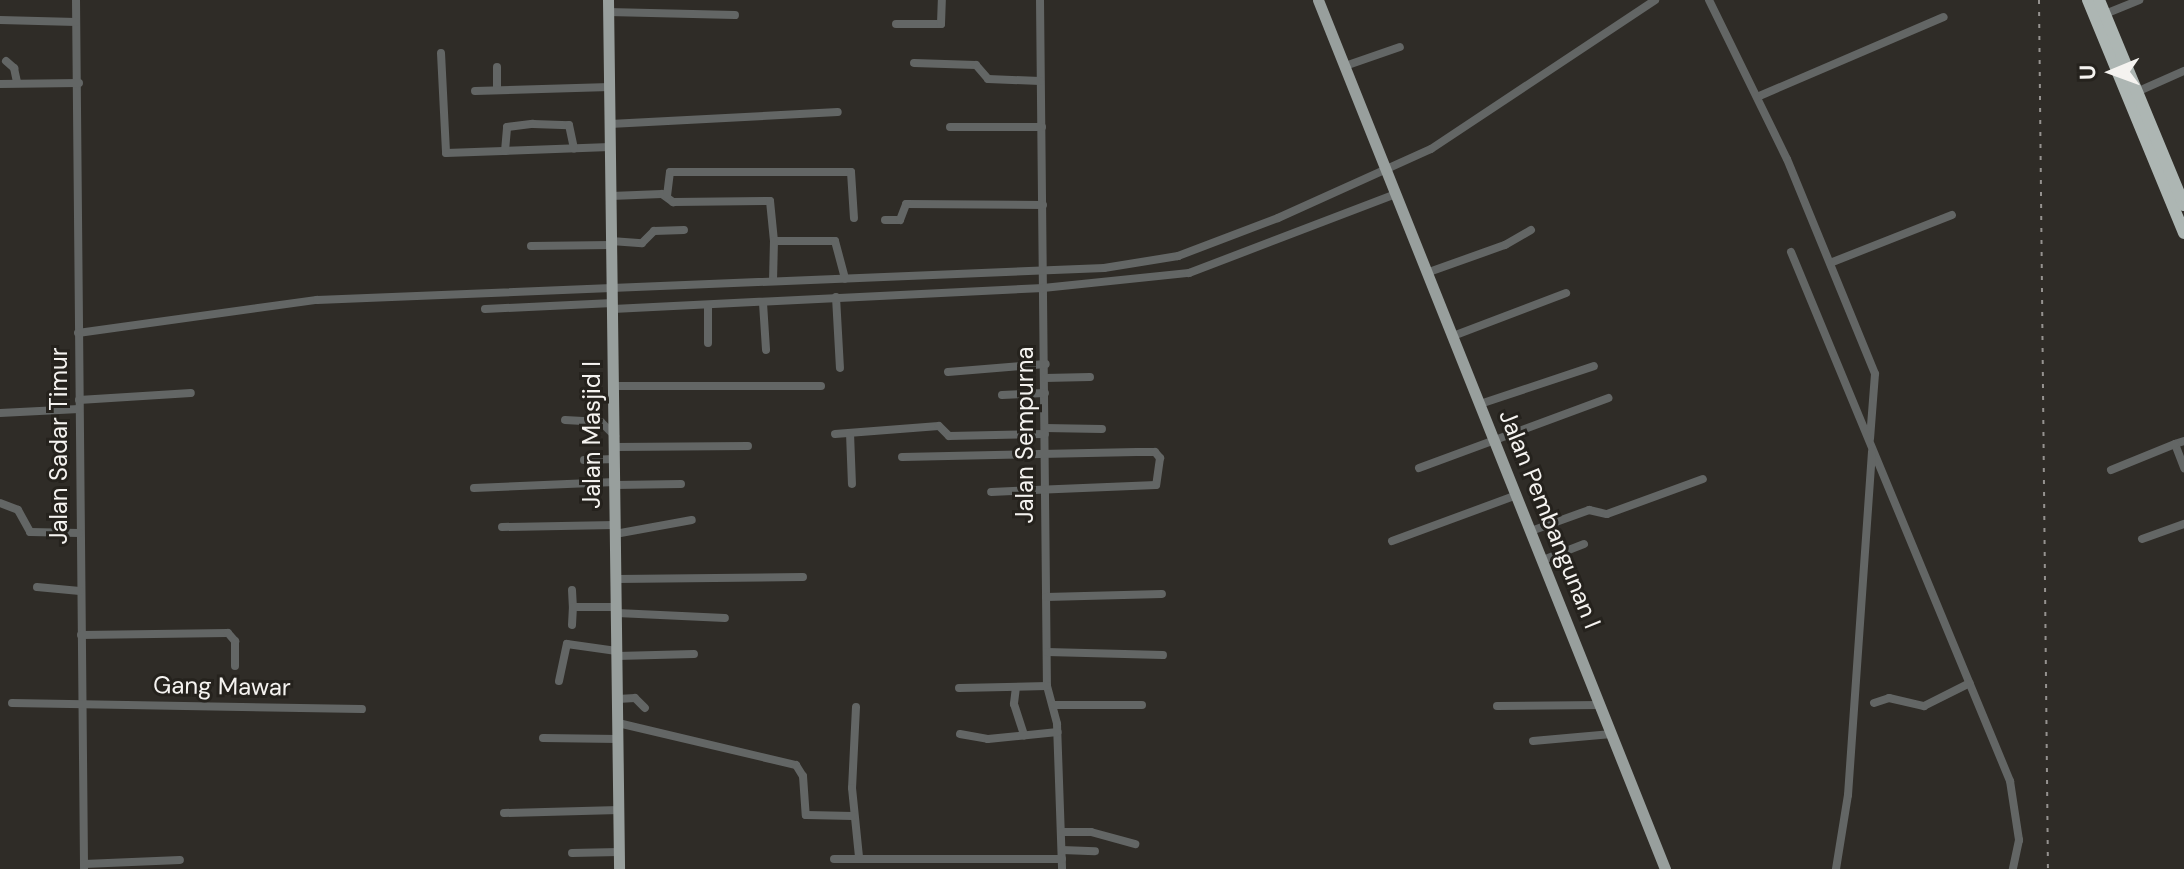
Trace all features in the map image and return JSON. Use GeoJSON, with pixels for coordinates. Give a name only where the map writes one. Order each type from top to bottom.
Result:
{"type":"FeatureCollection","features":[{"type":"Feature","properties":{"kind":"highway"},"geometry":{"type":"LineString","coordinates":[[2088,0],[2106,31],[2181,206],[2184,233]]}},
{"type":"Feature","properties":{"kind":"highway"},"geometry":{"type":"LineString","coordinates":[[2099,0],[2105,14],[2106,31]]}},
{"type":"Feature","properties":{"kind":"main road","name":"Jalan Pembangunan I"},"geometry":{"type":"LineString","coordinates":[[1318,0],[1665,869]]}},
{"type":"Feature","properties":{"kind":"main road","name":"Jalan Masjid I"},"geometry":{"type":"LineString","coordinates":[[608,6],[619,869]]}},
{"type":"Feature","properties":{"kind":"street","name":"Jalan Sadar Timur"},"geometry":{"type":"LineString","coordinates":[[76,0],[84,867]]}},
{"type":"Feature","properties":{"kind":"street"},"geometry":{"type":"LineString","coordinates":[[896,24],[941,24],[942,0]]}},
{"type":"Feature","properties":{"kind":"street","name":"Jalan Sempurna"},"geometry":{"type":"LineString","coordinates":[[1040,0],[1047,686],[1058,732],[1062,869]]}},
{"type":"Feature","properties":{"kind":"street"},"geometry":{"type":"LineString","coordinates":[[78,339],[317,300],[613,297],[708,305],[893,292],[1043,286],[1189,273],[1391,182],[1431,149],[1655,0]]}},
{"type":"Feature","properties":{"kind":"street"},"geometry":{"type":"LineString","coordinates":[[1709,0],[1757,97],[1875,374],[1848,795],[1836,869]]}},
{"type":"Feature","properties":{"kind":"street"},"geometry":{"type":"LineString","coordinates":[[2105,14],[2139,0]]}},
{"type":"Feature","properties":{"kind":"street"},"geometry":{"type":"LineString","coordinates":[[608,6],[735,15]]}},
{"type":"Feature","properties":{"kind":"street"},"geometry":{"type":"LineString","coordinates":[[1757,97],[1944,17]]}},
{"type":"Feature","properties":{"kind":"street"},"geometry":{"type":"LineString","coordinates":[[0,20],[76,22]]}},
{"type":"Feature","properties":{"kind":"street"},"geometry":{"type":"LineString","coordinates":[[1345,66],[1400,47]]}},
{"type":"Feature","properties":{"kind":"street"},"geometry":{"type":"LineString","coordinates":[[441,53],[446,153],[610,147]]}},
{"type":"Feature","properties":{"kind":"street"},"geometry":{"type":"LineString","coordinates":[[6,61],[14,68],[17,82]]}},
{"type":"Feature","properties":{"kind":"street"},"geometry":{"type":"LineString","coordinates":[[914,63],[976,65],[988,79],[1040,81]]}},
{"type":"Feature","properties":{"kind":"street"},"geometry":{"type":"LineString","coordinates":[[497,67],[497,90]]}},
{"type":"Feature","properties":{"kind":"street"},"geometry":{"type":"LineString","coordinates":[[2132,94],[2184,71]]}},
{"type":"Feature","properties":{"kind":"street"},"geometry":{"type":"LineString","coordinates":[[0,84],[79,83]]}},
{"type":"Feature","properties":{"kind":"street"},"geometry":{"type":"LineString","coordinates":[[475,91],[610,87]]}},
{"type":"Feature","properties":{"kind":"street"},"geometry":{"type":"LineString","coordinates":[[610,124],[838,112]]}},
{"type":"Feature","properties":{"kind":"street"},"geometry":{"type":"LineString","coordinates":[[505,151],[507,127],[533,124],[569,125],[574,148]]}},
{"type":"Feature","properties":{"kind":"street"},"geometry":{"type":"LineString","coordinates":[[950,127],[1042,127]]}},
{"type":"Feature","properties":{"kind":"street"},"geometry":{"type":"LineString","coordinates":[[667,196],[670,172],[851,172],[854,218]]}},
{"type":"Feature","properties":{"kind":"street"},"geometry":{"type":"LineString","coordinates":[[485,309],[773,281],[1104,268],[1178,256],[1391,182]]}},
{"type":"Feature","properties":{"kind":"street"},"geometry":{"type":"LineString","coordinates":[[611,196],[667,196],[673,202],[770,201],[774,241],[773,281]]}},
{"type":"Feature","properties":{"kind":"street"},"geometry":{"type":"LineString","coordinates":[[885,220],[900,220],[906,204],[1043,205]]}},
{"type":"Feature","properties":{"kind":"street"},"geometry":{"type":"LineString","coordinates":[[1830,263],[1952,215]]}},
{"type":"Feature","properties":{"kind":"street"},"geometry":{"type":"LineString","coordinates":[[531,246],[642,243],[654,231],[684,230]]}},
{"type":"Feature","properties":{"kind":"street"},"geometry":{"type":"LineString","coordinates":[[1429,272],[1505,245],[1531,230]]}},
{"type":"Feature","properties":{"kind":"street"},"geometry":{"type":"LineString","coordinates":[[774,241],[835,241],[845,279]]}},
{"type":"Feature","properties":{"kind":"street"},"geometry":{"type":"LineString","coordinates":[[1791,252],[1970,683],[2014,799],[2019,840],[2013,869]]}},
{"type":"Feature","properties":{"kind":"street"},"geometry":{"type":"LineString","coordinates":[[893,278],[893,292]]}},
{"type":"Feature","properties":{"kind":"street"},"geometry":{"type":"LineString","coordinates":[[1453,336],[1566,293]]}},
{"type":"Feature","properties":{"kind":"street"},"geometry":{"type":"LineString","coordinates":[[836,297],[840,368]]}},
{"type":"Feature","properties":{"kind":"street"},"geometry":{"type":"LineString","coordinates":[[763,303],[766,350]]}},
{"type":"Feature","properties":{"kind":"street"},"geometry":{"type":"LineString","coordinates":[[708,305],[708,343]]}},
{"type":"Feature","properties":{"kind":"street"},"geometry":{"type":"LineString","coordinates":[[948,372],[1046,364]]}},
{"type":"Feature","properties":{"kind":"street"},"geometry":{"type":"LineString","coordinates":[[1480,404],[1594,366]]}},
{"type":"Feature","properties":{"kind":"street"},"geometry":{"type":"LineString","coordinates":[[1045,378],[1090,377]]}},
{"type":"Feature","properties":{"kind":"street"},"geometry":{"type":"LineString","coordinates":[[614,386],[821,386]]}},
{"type":"Feature","properties":{"kind":"street"},"geometry":{"type":"LineString","coordinates":[[0,413],[191,393]]}},
{"type":"Feature","properties":{"kind":"street"},"geometry":{"type":"LineString","coordinates":[[1002,395],[1045,393]]}},
{"type":"Feature","properties":{"kind":"street"},"geometry":{"type":"LineString","coordinates":[[1419,468],[1496,443],[1608,398]]}},
{"type":"Feature","properties":{"kind":"street"},"geometry":{"type":"LineString","coordinates":[[565,420],[601,422],[615,447]]}},
{"type":"Feature","properties":{"kind":"street"},"geometry":{"type":"LineString","coordinates":[[835,434],[939,426],[951,436],[1102,429]]}},
{"type":"Feature","properties":{"kind":"street"},"geometry":{"type":"LineString","coordinates":[[850,433],[852,484]]}},
{"type":"Feature","properties":{"kind":"street"},"geometry":{"type":"LineString","coordinates":[[2111,470],[2180,442],[2184,468]]}},
{"type":"Feature","properties":{"kind":"street"},"geometry":{"type":"LineString","coordinates":[[584,460],[615,447],[748,446]]}},
{"type":"Feature","properties":{"kind":"street"},"geometry":{"type":"LineString","coordinates":[[902,457],[1155,452],[1161,476],[1156,485],[991,492]]}},
{"type":"Feature","properties":{"kind":"street"},"geometry":{"type":"LineString","coordinates":[[1531,531],[1589,510],[1607,514],[1703,479]]}},
{"type":"Feature","properties":{"kind":"street"},"geometry":{"type":"LineString","coordinates":[[474,488],[681,484]]}},
{"type":"Feature","properties":{"kind":"street"},"geometry":{"type":"LineString","coordinates":[[1392,541],[1517,495]]}},
{"type":"Feature","properties":{"kind":"street"},"geometry":{"type":"LineString","coordinates":[[0,503],[18,510],[30,532],[79,533]]}},
{"type":"Feature","properties":{"kind":"street"},"geometry":{"type":"LineString","coordinates":[[502,527],[615,529],[692,520]]}},
{"type":"Feature","properties":{"kind":"street"},"geometry":{"type":"LineString","coordinates":[[2142,539],[2184,524]]}},
{"type":"Feature","properties":{"kind":"street"},"geometry":{"type":"LineString","coordinates":[[1543,560],[1584,544]]}},
{"type":"Feature","properties":{"kind":"street"},"geometry":{"type":"LineString","coordinates":[[616,579],[803,577]]}},
{"type":"Feature","properties":{"kind":"street"},"geometry":{"type":"LineString","coordinates":[[37,587],[80,591]]}},
{"type":"Feature","properties":{"kind":"street"},"geometry":{"type":"LineString","coordinates":[[572,590],[572,625]]}},
{"type":"Feature","properties":{"kind":"street"},"geometry":{"type":"LineString","coordinates":[[1046,597],[1162,594]]}},
{"type":"Feature","properties":{"kind":"street"},"geometry":{"type":"LineString","coordinates":[[573,607],[725,618]]}},
{"type":"Feature","properties":{"kind":"street"},"geometry":{"type":"LineString","coordinates":[[81,635],[228,633],[235,641],[235,666]]}},
{"type":"Feature","properties":{"kind":"street"},"geometry":{"type":"LineString","coordinates":[[559,681],[567,644],[617,653],[694,654]]}},
{"type":"Feature","properties":{"kind":"street"},"geometry":{"type":"LineString","coordinates":[[1047,652],[1163,655]]}},
{"type":"Feature","properties":{"kind":"street"},"geometry":{"type":"LineString","coordinates":[[1874,703],[1889,698],[1924,706],[1970,683]]}},
{"type":"Feature","properties":{"kind":"street"},"geometry":{"type":"LineString","coordinates":[[959,688],[1047,686]]}},
{"type":"Feature","properties":{"kind":"street"},"geometry":{"type":"LineString","coordinates":[[1016,687],[1016,716],[1024,735]]}},
{"type":"Feature","properties":{"kind":"street"},"geometry":{"type":"LineString","coordinates":[[618,699],[635,698],[645,708]]}},
{"type":"Feature","properties":{"kind":"street","name":"Gang Mawar"},"geometry":{"type":"LineString","coordinates":[[12,703],[362,709]]}},
{"type":"Feature","properties":{"kind":"street"},"geometry":{"type":"LineString","coordinates":[[1054,705],[1142,705]]}},
{"type":"Feature","properties":{"kind":"street"},"geometry":{"type":"LineString","coordinates":[[1497,706],[1600,705]]}},
{"type":"Feature","properties":{"kind":"street"},"geometry":{"type":"LineString","coordinates":[[856,707],[853,816],[859,857]]}},
{"type":"Feature","properties":{"kind":"street"},"geometry":{"type":"LineString","coordinates":[[618,723],[796,765],[803,776],[806,815],[853,816]]}},
{"type":"Feature","properties":{"kind":"street"},"geometry":{"type":"LineString","coordinates":[[960,734],[988,739],[1058,732]]}},
{"type":"Feature","properties":{"kind":"street"},"geometry":{"type":"LineString","coordinates":[[1533,741],[1612,734]]}},
{"type":"Feature","properties":{"kind":"street"},"geometry":{"type":"LineString","coordinates":[[543,738],[618,739]]}},
{"type":"Feature","properties":{"kind":"street"},"geometry":{"type":"LineString","coordinates":[[504,813],[619,810]]}},
{"type":"Feature","properties":{"kind":"street"},"geometry":{"type":"LineString","coordinates":[[1062,832],[1091,832],[1135,844]]}},
{"type":"Feature","properties":{"kind":"street"},"geometry":{"type":"LineString","coordinates":[[834,859],[1095,851]]}},
{"type":"Feature","properties":{"kind":"street"},"geometry":{"type":"LineString","coordinates":[[572,853],[619,852]]}},
{"type":"Feature","properties":{"kind":"street"},"geometry":{"type":"LineString","coordinates":[[84,867],[180,860]]}},
{"type":"Feature","properties":{"kind":"railway"},"geometry":{"type":"LineString","coordinates":[[2039,0],[2048,869]]}}]}
